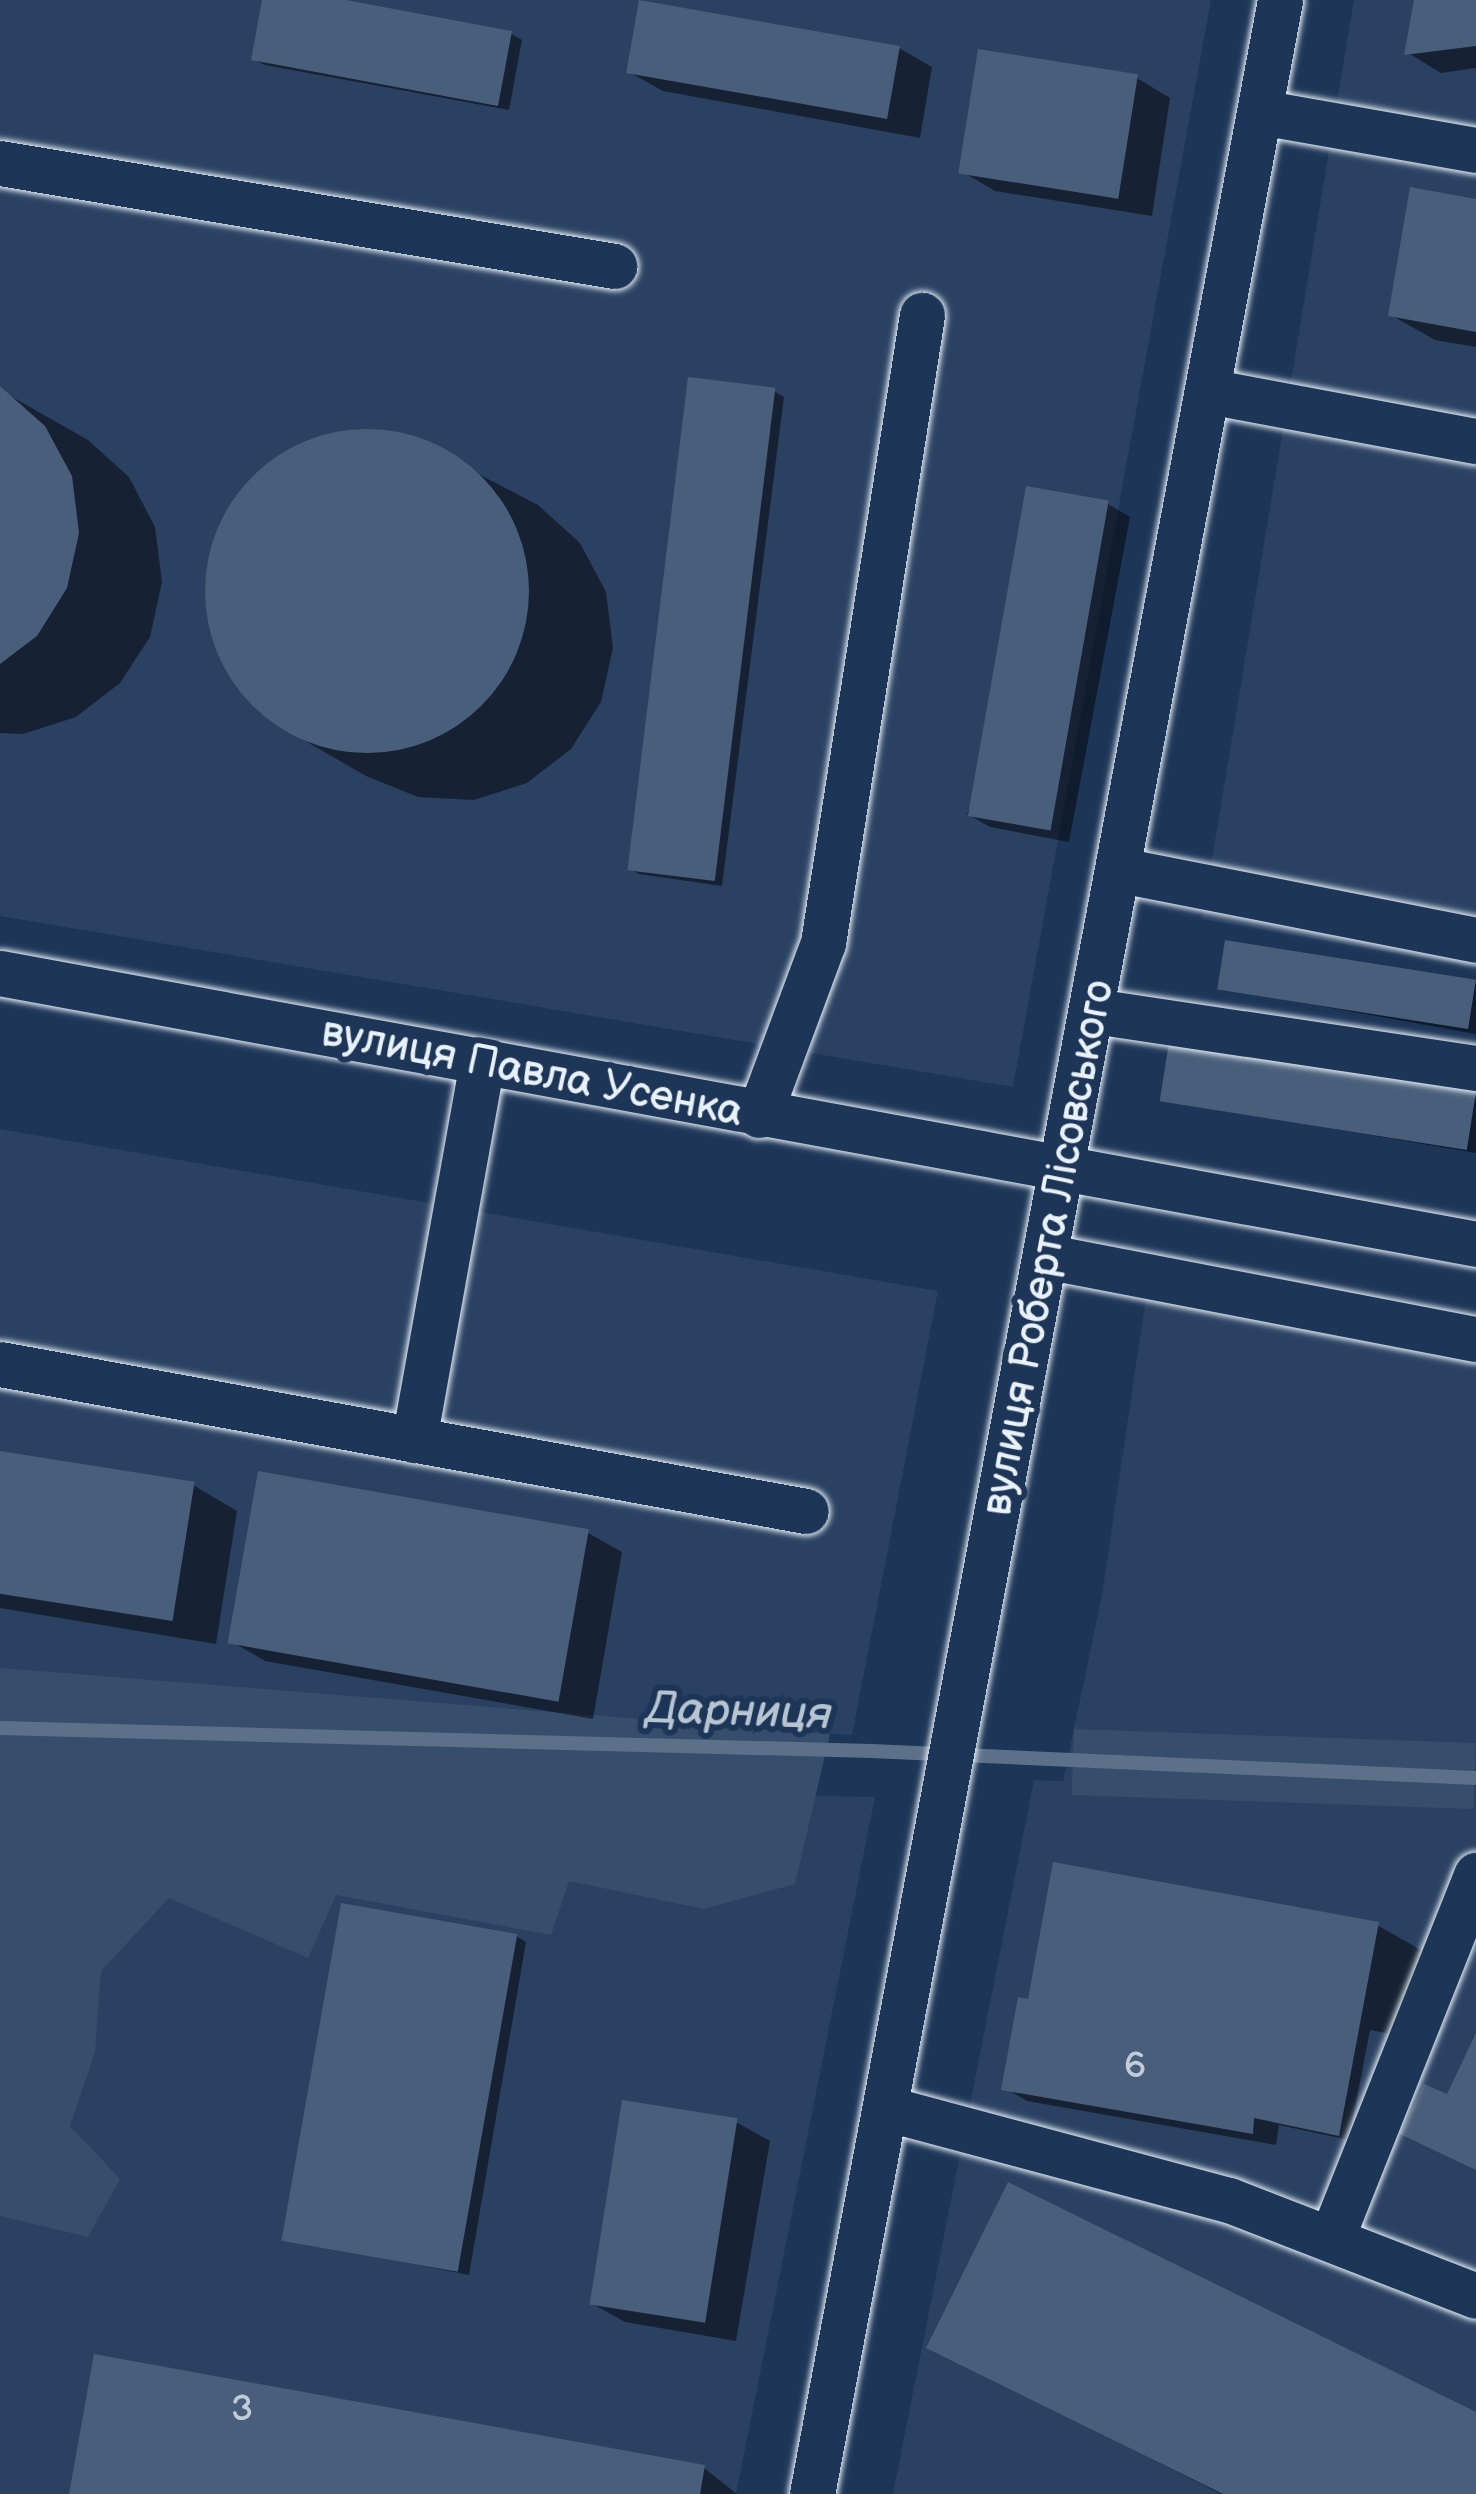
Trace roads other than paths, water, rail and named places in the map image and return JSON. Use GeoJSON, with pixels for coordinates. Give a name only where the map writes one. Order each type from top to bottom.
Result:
{"type":"FeatureCollection","features":[{"type":"Feature","properties":{"kind":"street","name":"вулиця Роберта Лісовського"},"geometry":{"type":"LineString","coordinates":[[812,2494],[889,2109],[1280,0]]}},
{"type":"Feature","properties":{"kind":"street"},"geometry":{"type":"LineString","coordinates":[[1260,112],[1476,150]]}},
{"type":"Feature","properties":{"kind":"street"},"geometry":{"type":"LineString","coordinates":[[0,163],[614,266]]}},
{"type":"Feature","properties":{"kind":"street"},"geometry":{"type":"LineString","coordinates":[[759,1115],[823,943],[922,315]]}},
{"type":"Feature","properties":{"kind":"street"},"geometry":{"type":"LineString","coordinates":[[1208,391],[1476,441]]}},
{"type":"Feature","properties":{"kind":"street"},"geometry":{"type":"LineString","coordinates":[[1120,870],[1476,940]]}},
{"type":"Feature","properties":{"kind":"street","name":"вулиця Павла Усенка"},"geometry":{"type":"LineString","coordinates":[[0,973],[1476,1244]]}},
{"type":"Feature","properties":{"kind":"street"},"geometry":{"type":"LineString","coordinates":[[1094,1011],[1476,1068]]}},
{"type":"Feature","properties":{"kind":"street"},"geometry":{"type":"LineString","coordinates":[[414,1439],[482,1063]]}},
{"type":"Feature","properties":{"kind":"street"},"geometry":{"type":"LineString","coordinates":[[1048,1257],[1476,1339]]}},
{"type":"Feature","properties":{"kind":"street"},"geometry":{"type":"LineString","coordinates":[[0,1364],[806,1511]]}},
{"type":"Feature","properties":{"kind":"street"},"geometry":{"type":"LineString","coordinates":[[1332,2237],[1476,1875]]}},
{"type":"Feature","properties":{"kind":"street"},"geometry":{"type":"LineString","coordinates":[[889,2109],[1229,2200],[1476,2296]]}},
{"type":"Feature","properties":{"kind":"waterway","name":"Дарниця"},"geometry":{"type":"LineString","coordinates":[[0,1728],[871,1751],[1476,1778]]}}]}
